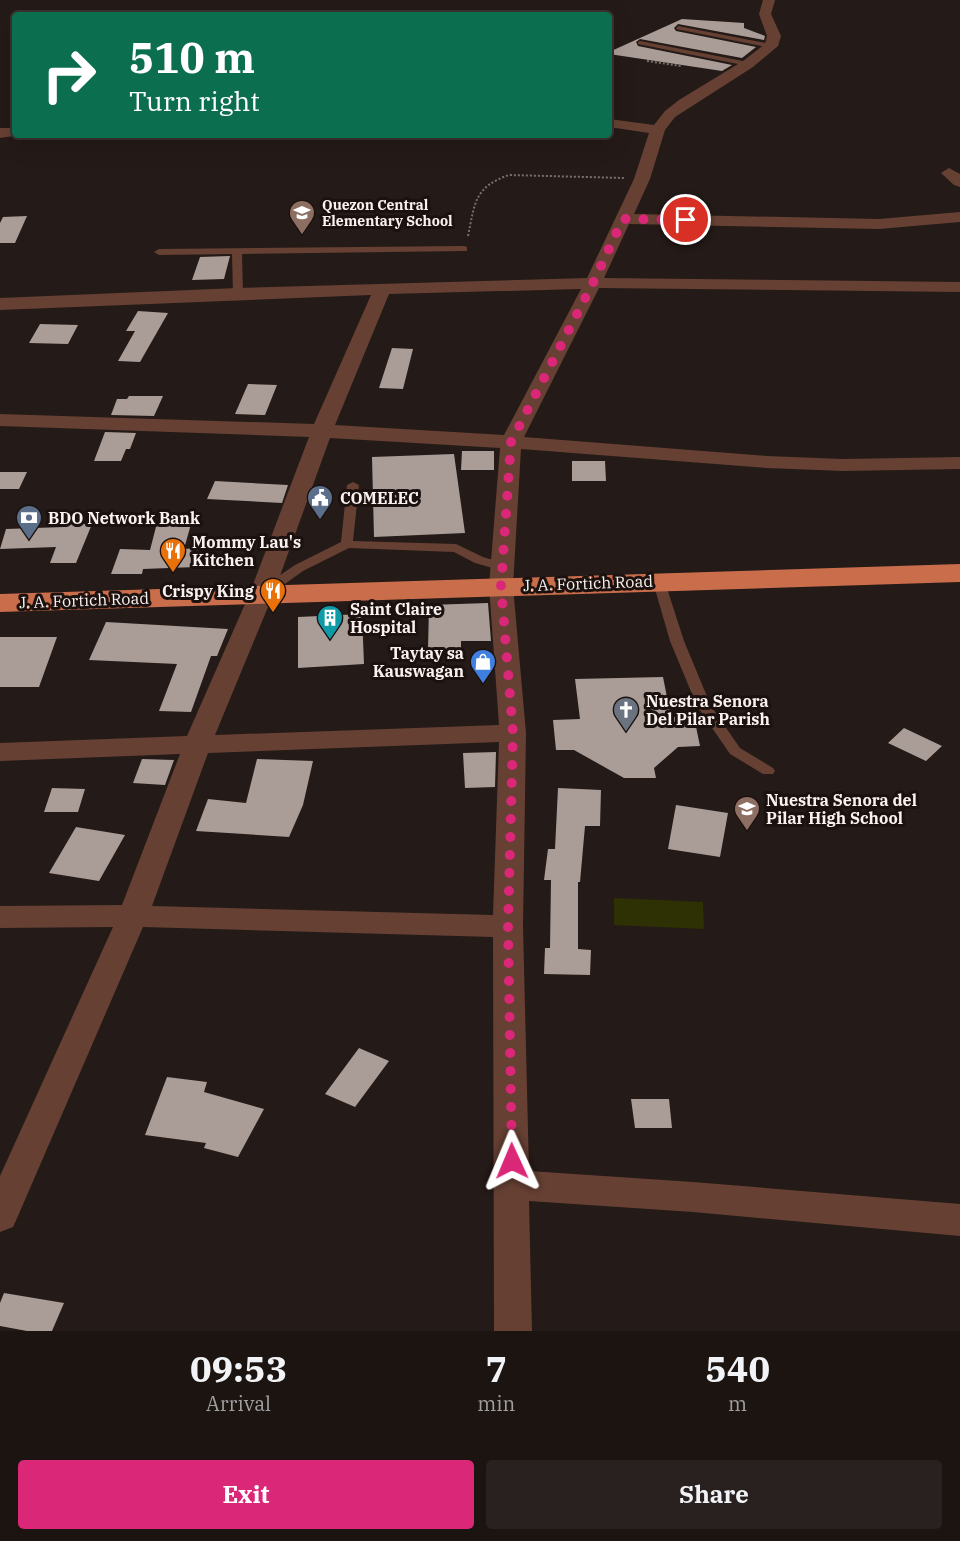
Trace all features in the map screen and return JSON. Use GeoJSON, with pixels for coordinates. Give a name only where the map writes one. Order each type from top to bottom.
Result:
{"type":"FeatureCollection","features":[{"type":"Feature","properties":{"kind":"highway","name":"J. A. Fortich Road"},"geometry":{"type":"LineString","coordinates":[[0,603],[261,595],[502,576],[659,582],[960,573]]}},
{"type":"Feature","properties":{"kind":"street"},"geometry":{"type":"LineString","coordinates":[[513,1331],[513,1185],[508,926],[513,733],[502,576],[511,442],[593,283],[642,179],[657,130],[670,114],[748,64],[771,46],[774,36],[765,14],[769,0]]}},
{"type":"Feature","properties":{"kind":"street"},"geometry":{"type":"LineString","coordinates":[[612,123],[657,130]]}},
{"type":"Feature","properties":{"kind":"street"},"geometry":{"type":"LineString","coordinates":[[623,219],[879,224],[960,217]]}},
{"type":"Feature","properties":{"kind":"street"},"geometry":{"type":"LineString","coordinates":[[0,304],[238,293],[593,283],[960,287]]}},
{"type":"Feature","properties":{"kind":"street"},"geometry":{"type":"LineString","coordinates":[[0,1216],[133,916],[197,745],[261,595],[322,431],[382,290]]}},
{"type":"Feature","properties":{"kind":"street"},"geometry":{"type":"LineString","coordinates":[[0,420],[322,431],[511,442],[767,462],[843,465],[960,463]]}},
{"type":"Feature","properties":{"kind":"street"},"geometry":{"type":"LineString","coordinates":[[0,753],[513,733]]}},
{"type":"Feature","properties":{"kind":"street"},"geometry":{"type":"LineString","coordinates":[[0,917],[133,916],[508,926]]}},
{"type":"Feature","properties":{"kind":"street"},"geometry":{"type":"LineString","coordinates":[[513,1185],[693,1197],[960,1220]]}},
{"type":"Feature","properties":{"kind":"lane"},"geometry":{"type":"LineString","coordinates":[[678,28],[771,46]]}},
{"type":"Feature","properties":{"kind":"lane"},"geometry":{"type":"LineString","coordinates":[[640,43],[748,64]]}},
{"type":"Feature","properties":{"kind":"lane"},"geometry":{"type":"LineString","coordinates":[[159,252],[464,249]]}},
{"type":"Feature","properties":{"kind":"lane"},"geometry":{"type":"LineString","coordinates":[[237,250],[238,293]]}},
{"type":"Feature","properties":{"kind":"lane"},"geometry":{"type":"LineString","coordinates":[[346,544],[353,485]]}},
{"type":"Feature","properties":{"kind":"lane"},"geometry":{"type":"LineString","coordinates":[[261,595],[299,568],[346,544],[456,548],[502,576]]}},
{"type":"Feature","properties":{"kind":"lane"},"geometry":{"type":"LineString","coordinates":[[659,582],[677,641],[704,706],[735,752],[768,771]]}},
{"type":"Feature","properties":{"kind":"path"},"geometry":{"type":"LineString","coordinates":[[464,249],[477,198],[482,187],[491,180],[509,175],[642,179]]}},
{"type":"Feature","properties":{"kind":"green space"},"geometry":{"type":"Polygon","coordinates":[[[614,898],[703,902],[704,929],[614,925],[614,898]]]}},
{"type":"Feature","properties":{"kind":"building"},"geometry":{"type":"Polygon","coordinates":[[[682,19],[744,23],[744,28],[765,36],[764,40],[678,24],[674,28],[676,31],[756,47],[742,58],[640,39],[636,42],[638,46],[732,65],[722,71],[612,54],[612,51],[682,19]]]}},
{"type":"Feature","properties":{"kind":"building"},"geometry":{"type":"Polygon","coordinates":[[[27,216],[15,243],[0,243],[0,223],[3,217],[27,216]]]}},
{"type":"Feature","properties":{"kind":"building"},"geometry":{"type":"Polygon","coordinates":[[[230,256],[224,279],[192,280],[200,257],[230,256]]]}},
{"type":"Feature","properties":{"kind":"building"},"geometry":{"type":"Polygon","coordinates":[[[138,311],[168,313],[140,362],[118,361],[135,331],[126,331],[138,311]]]}},
{"type":"Feature","properties":{"kind":"building"},"geometry":{"type":"Polygon","coordinates":[[[40,324],[78,325],[68,344],[29,343],[40,324]]]}},
{"type":"Feature","properties":{"kind":"building"},"geometry":{"type":"Polygon","coordinates":[[[392,348],[413,349],[403,389],[379,388],[392,348]]]}},
{"type":"Feature","properties":{"kind":"building"},"geometry":{"type":"Polygon","coordinates":[[[248,384],[277,385],[265,415],[235,414],[248,384]]]}},
{"type":"Feature","properties":{"kind":"building"},"geometry":{"type":"Polygon","coordinates":[[[129,396],[163,396],[154,416],[111,415],[117,399],[127,399],[129,396]]]}},
{"type":"Feature","properties":{"kind":"building"},"geometry":{"type":"Polygon","coordinates":[[[105,432],[136,433],[130,449],[126,449],[121,461],[94,461],[105,432]]]}},
{"type":"Feature","properties":{"kind":"building"},"geometry":{"type":"Polygon","coordinates":[[[462,451],[494,451],[494,470],[461,470],[462,451]]]}},
{"type":"Feature","properties":{"kind":"building"},"geometry":{"type":"Polygon","coordinates":[[[454,454],[465,533],[374,537],[372,457],[454,454]]]}},
{"type":"Feature","properties":{"kind":"building"},"geometry":{"type":"Polygon","coordinates":[[[572,461],[605,461],[606,481],[572,481],[572,461]]]}},
{"type":"Feature","properties":{"kind":"building"},"geometry":{"type":"Polygon","coordinates":[[[0,472],[27,472],[19,489],[0,489],[0,472]]]}},
{"type":"Feature","properties":{"kind":"building"},"geometry":{"type":"Polygon","coordinates":[[[215,481],[288,485],[282,503],[207,499],[215,481]]]}},
{"type":"Feature","properties":{"kind":"building"},"geometry":{"type":"Polygon","coordinates":[[[157,523],[191,524],[184,549],[198,548],[196,567],[143,569],[142,574],[111,574],[120,549],[150,550],[157,523]]]}},
{"type":"Feature","properties":{"kind":"building"},"geometry":{"type":"Polygon","coordinates":[[[65,524],[92,524],[76,563],[50,563],[56,547],[0,549],[6,529],[64,527],[65,524]]]}},
{"type":"Feature","properties":{"kind":"building"},"geometry":{"type":"Polygon","coordinates":[[[488,603],[491,641],[461,641],[461,648],[428,650],[429,605],[488,603]]]}},
{"type":"Feature","properties":{"kind":"building","name":"Saint Claire Hospital"},"geometry":{"type":"Polygon","coordinates":[[[362,614],[364,664],[298,668],[298,617],[362,614]]]}},
{"type":"Feature","properties":{"kind":"building"},"geometry":{"type":"Polygon","coordinates":[[[106,622],[228,629],[217,656],[211,656],[191,712],[159,711],[177,664],[89,660],[106,622]]]}},
{"type":"Feature","properties":{"kind":"building"},"geometry":{"type":"Polygon","coordinates":[[[0,637],[57,637],[39,687],[0,687],[0,637]]]}},
{"type":"Feature","properties":{"kind":"building","name":"Nuestra Senora Del Pilar Parish"},"geometry":{"type":"Polygon","coordinates":[[[663,677],[671,717],[694,717],[700,746],[678,747],[654,768],[656,778],[624,778],[574,750],[556,750],[553,720],[580,719],[575,679],[663,677]]]}},
{"type":"Feature","properties":{"kind":"building"},"geometry":{"type":"Polygon","coordinates":[[[904,728],[942,746],[926,761],[888,743],[904,728]]]}},
{"type":"Feature","properties":{"kind":"building"},"geometry":{"type":"Polygon","coordinates":[[[496,752],[495,787],[465,788],[463,753],[496,752]]]}},
{"type":"Feature","properties":{"kind":"building"},"geometry":{"type":"Polygon","coordinates":[[[142,759],[174,760],[165,785],[133,783],[142,759]]]}},
{"type":"Feature","properties":{"kind":"building"},"geometry":{"type":"Polygon","coordinates":[[[257,759],[313,761],[303,805],[289,837],[196,831],[208,799],[246,803],[257,759]]]}},
{"type":"Feature","properties":{"kind":"building"},"geometry":{"type":"Polygon","coordinates":[[[52,788],[85,789],[78,812],[44,812],[52,788]]]}},
{"type":"Feature","properties":{"kind":"building"},"geometry":{"type":"Polygon","coordinates":[[[558,788],[601,790],[600,826],[585,826],[580,882],[578,882],[578,949],[591,950],[590,975],[544,974],[545,948],[550,948],[551,880],[544,880],[548,849],[555,849],[558,788]]]}},
{"type":"Feature","properties":{"kind":"building"},"geometry":{"type":"Polygon","coordinates":[[[676,805],[728,813],[720,857],[668,849],[676,805]]]}},
{"type":"Feature","properties":{"kind":"building"},"geometry":{"type":"Polygon","coordinates":[[[76,827],[125,835],[99,881],[49,873],[76,827]]]}},
{"type":"Feature","properties":{"kind":"building"},"geometry":{"type":"Polygon","coordinates":[[[359,1048],[389,1061],[355,1107],[325,1094],[359,1048]]]}},
{"type":"Feature","properties":{"kind":"building"},"geometry":{"type":"Polygon","coordinates":[[[167,1077],[207,1082],[204,1092],[264,1109],[238,1157],[204,1148],[206,1143],[145,1135],[167,1077]]]}},
{"type":"Feature","properties":{"kind":"building"},"geometry":{"type":"Polygon","coordinates":[[[631,1099],[669,1099],[672,1128],[635,1128],[631,1099]]]}},
{"type":"Feature","properties":{"kind":"building"},"geometry":{"type":"Polygon","coordinates":[[[4,1293],[64,1303],[52,1331],[27,1331],[0,1326],[0,1303],[4,1293]]]}},
{"type":"Feature","properties":{"kind":"place","name":"Quezon Central Elementary School"},"geometry":{"type":"Point","coordinates":[302,236]}},
{"type":"Feature","properties":{"kind":"place","name":"COMELEC"},"geometry":{"type":"Point","coordinates":[320,521]}},
{"type":"Feature","properties":{"kind":"place","name":"BDO Network Bank"},"geometry":{"type":"Point","coordinates":[29,541]}},
{"type":"Feature","properties":{"kind":"place","name":"Mommy Lau's Kitchen"},"geometry":{"type":"Point","coordinates":[173,574]}},
{"type":"Feature","properties":{"kind":"place","name":"Crispy King"},"geometry":{"type":"Point","coordinates":[273,614]}},
{"type":"Feature","properties":{"kind":"place","name":"Saint Claire Hospital"},"geometry":{"type":"Point","coordinates":[330,641]}},
{"type":"Feature","properties":{"kind":"place","name":"Taytay sa Kauswagan"},"geometry":{"type":"Point","coordinates":[483,685]}},
{"type":"Feature","properties":{"kind":"place","name":"Nuestra Senora Del Pilar Parish"},"geometry":{"type":"Point","coordinates":[626,733]}},
{"type":"Feature","properties":{"kind":"place","name":"Nuestra Senora del Pilar High School"},"geometry":{"type":"Point","coordinates":[747,832]}},
{"type":"Feature","properties":{"kind":"route"},"geometry":{"type":"LineString","coordinates":[[512,1161],[508,926],[513,733],[501,586],[511,442],[593,283],[623,219],[686,220]]}}]}
